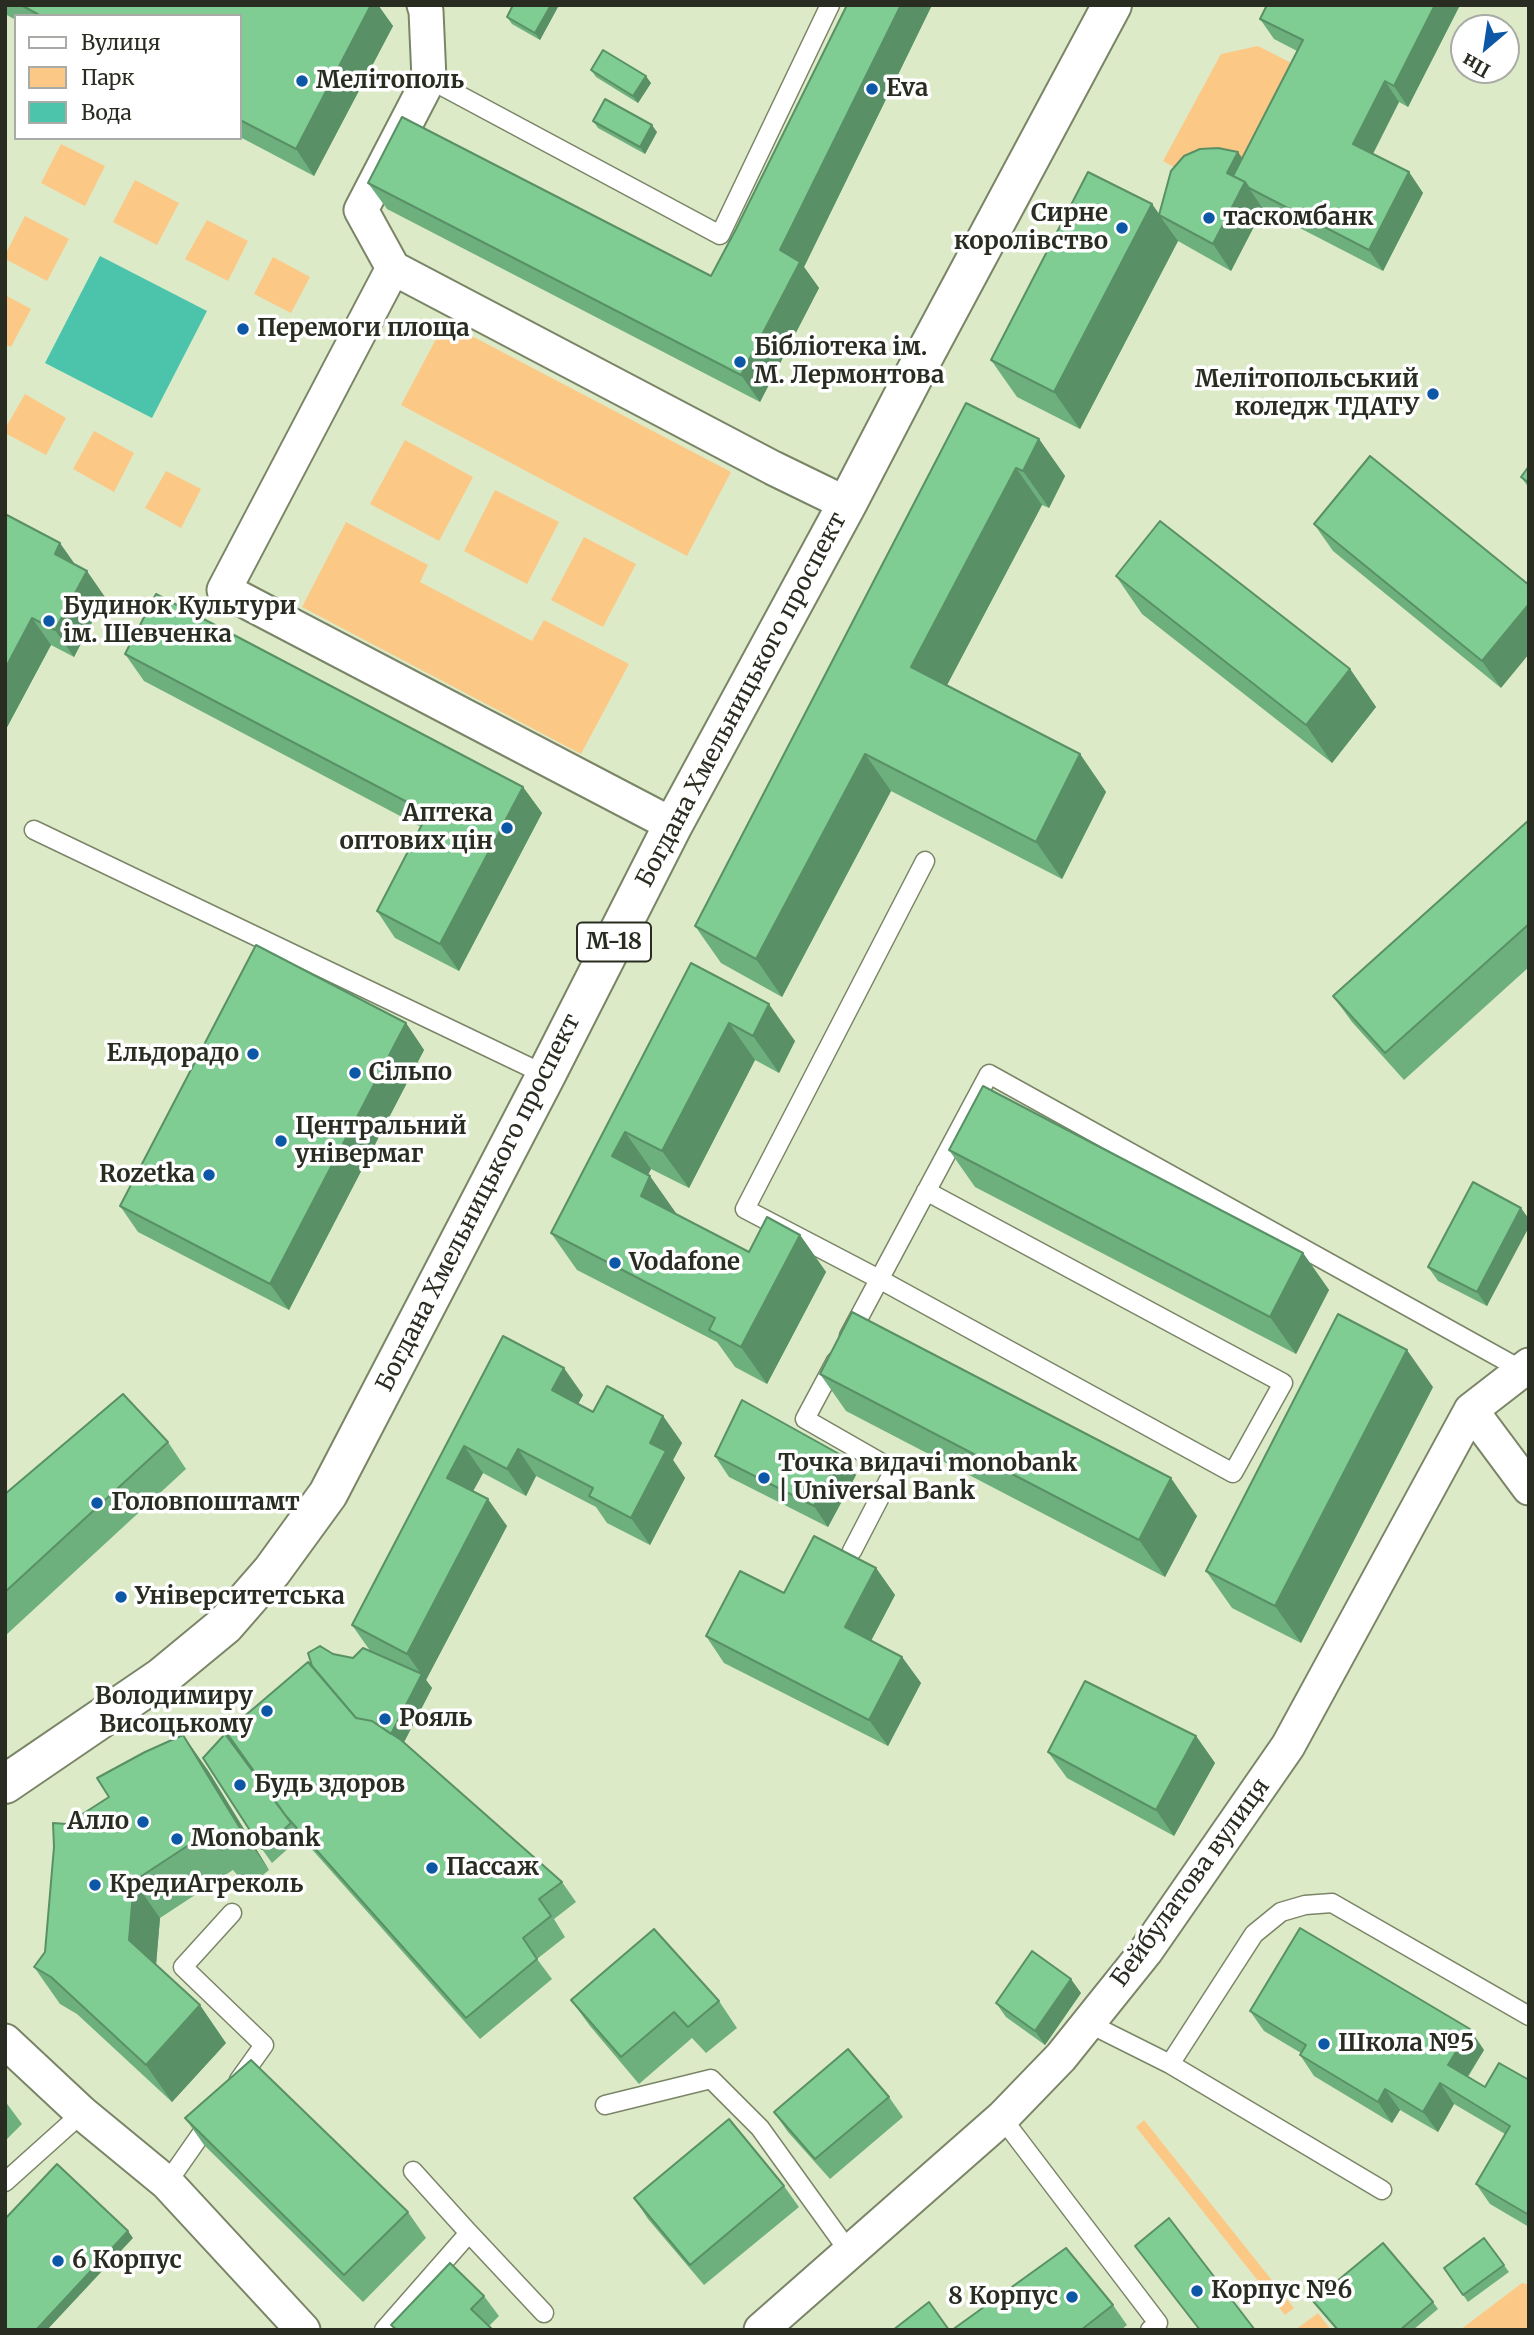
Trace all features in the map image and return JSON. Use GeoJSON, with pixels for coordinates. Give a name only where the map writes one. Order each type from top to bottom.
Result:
{"type":"FeatureCollection","features":[{"type":"Feature","properties":{"kind":"highway","name":"Богдана Хмельницького проспект"},"geometry":{"type":"LineString","coordinates":[[5,1784],[162,1677],[225,1625],[272,1571],[328,1494],[673,825],[1112,5]]}},
{"type":"Feature","properties":{"kind":"street"},"geometry":{"type":"LineString","coordinates":[[424,5],[429,79],[360,210],[393,268],[773,468],[847,504]]}},
{"type":"Feature","properties":{"kind":"street"},"geometry":{"type":"LineString","coordinates":[[393,268],[225,590],[673,825]]}},
{"type":"Feature","properties":{"kind":"street","name":"Бейбулатова вулиця"},"geometry":{"type":"LineString","coordinates":[[761,2330],[1002,2118],[1061,2057],[1146,1951],[1288,1746],[1471,1410],[1525,1368]]}},
{"type":"Feature","properties":{"kind":"street"},"geometry":{"type":"LineString","coordinates":[[1471,1410],[1529,1488]]}},
{"type":"Feature","properties":{"kind":"street"},"geometry":{"type":"LineString","coordinates":[[5,2041],[82,2113],[167,2183],[303,2330]]}},
{"type":"Feature","properties":{"kind":"lane"},"geometry":{"type":"LineString","coordinates":[[429,79],[719,235],[830,5]]}},
{"type":"Feature","properties":{"kind":"lane"},"geometry":{"type":"LineString","coordinates":[[34,830],[546,1075]]}},
{"type":"Feature","properties":{"kind":"lane"},"geometry":{"type":"LineString","coordinates":[[925,861],[745,1209],[879,1279],[1233,1473],[1283,1383],[926,1191]]}},
{"type":"Feature","properties":{"kind":"lane"},"geometry":{"type":"LineString","coordinates":[[852,1551],[894,1470],[805,1419],[989,1074],[1525,1368]]}},
{"type":"Feature","properties":{"kind":"lane"},"geometry":{"type":"LineString","coordinates":[[1170,2064],[1254,1934],[1281,1912],[1306,1905],[1332,1903],[1529,2016]]}},
{"type":"Feature","properties":{"kind":"lane"},"geometry":{"type":"LineString","coordinates":[[167,2183],[264,2046],[183,1967],[232,1913]]}},
{"type":"Feature","properties":{"kind":"lane"},"geometry":{"type":"LineString","coordinates":[[1088,2023],[1170,2064],[1382,2190]]}},
{"type":"Feature","properties":{"kind":"lane"},"geometry":{"type":"LineString","coordinates":[[605,2105],[711,2079],[761,2128],[850,2253]]}},
{"type":"Feature","properties":{"kind":"lane"},"geometry":{"type":"LineString","coordinates":[[5,2182],[82,2113]]}},
{"type":"Feature","properties":{"kind":"lane"},"geometry":{"type":"LineString","coordinates":[[1002,2118],[1157,2323],[1150,2330]]}},
{"type":"Feature","properties":{"kind":"lane"},"geometry":{"type":"LineString","coordinates":[[413,2171],[544,2314]]}},
{"type":"Feature","properties":{"kind":"lane"},"geometry":{"type":"LineString","coordinates":[[384,2330],[469,2233]]}},
{"type":"Feature","properties":{"kind":"green space"},"geometry":{"type":"Polygon","coordinates":[[[1258,46],[1301,68],[1252,162],[1190,176],[1163,161],[1221,54],[1258,46]]]}},
{"type":"Feature","properties":{"kind":"green space"},"geometry":{"type":"Polygon","coordinates":[[[61,144],[105,166],[85,206],[41,183],[61,144]]]}},
{"type":"Feature","properties":{"kind":"green space"},"geometry":{"type":"Polygon","coordinates":[[[135,180],[179,203],[157,245],[113,222],[135,180]]]}},
{"type":"Feature","properties":{"kind":"green space"},"geometry":{"type":"Polygon","coordinates":[[[25,216],[69,239],[47,281],[5,259],[25,216]]]}},
{"type":"Feature","properties":{"kind":"green space"},"geometry":{"type":"Polygon","coordinates":[[[207,220],[248,241],[228,281],[185,259],[207,220]]]}},
{"type":"Feature","properties":{"kind":"green space"},"geometry":{"type":"Polygon","coordinates":[[[273,257],[310,277],[291,313],[254,294],[273,257]]]}},
{"type":"Feature","properties":{"kind":"green space"},"geometry":{"type":"Polygon","coordinates":[[[5,295],[31,309],[11,347],[5,344],[5,295]]]}},
{"type":"Feature","properties":{"kind":"green space"},"geometry":{"type":"Polygon","coordinates":[[[445,322],[731,472],[687,556],[401,405],[445,322]]]}},
{"type":"Feature","properties":{"kind":"green space"},"geometry":{"type":"Polygon","coordinates":[[[25,394],[66,418],[46,455],[5,433],[25,394]]]}},
{"type":"Feature","properties":{"kind":"green space"},"geometry":{"type":"Polygon","coordinates":[[[94,431],[134,453],[114,492],[73,469],[94,431]]]}},
{"type":"Feature","properties":{"kind":"green space"},"geometry":{"type":"Polygon","coordinates":[[[405,440],[473,477],[439,541],[370,504],[405,440]]]}},
{"type":"Feature","properties":{"kind":"green space"},"geometry":{"type":"Polygon","coordinates":[[[166,471],[201,489],[181,528],[145,508],[166,471]]]}},
{"type":"Feature","properties":{"kind":"green space"},"geometry":{"type":"Polygon","coordinates":[[[495,490],[559,522],[527,584],[464,551],[495,490]]]}},
{"type":"Feature","properties":{"kind":"green space"},"geometry":{"type":"Polygon","coordinates":[[[346,522],[428,565],[420,582],[532,641],[544,620],[629,664],[581,754],[302,607],[346,522]]]}},
{"type":"Feature","properties":{"kind":"green space"},"geometry":{"type":"Polygon","coordinates":[[[584,537],[636,564],[603,627],[551,600],[584,537]]]}},
{"type":"Feature","properties":{"kind":"green space"},"geometry":{"type":"Polygon","coordinates":[[[1144,2120],[1294,2308],[1285,2315],[1136,2127],[1144,2120]]]}},
{"type":"Feature","properties":{"kind":"green space"},"geometry":{"type":"Polygon","coordinates":[[[1522,2283],[1529,2285],[1529,2330],[1460,2330],[1522,2283]]]}},
{"type":"Feature","properties":{"kind":"green space"},"geometry":{"type":"Polygon","coordinates":[[[1318,2313],[1331,2330],[1295,2330],[1318,2313]]]}},
{"type":"Feature","properties":{"kind":"water"},"geometry":{"type":"Polygon","coordinates":[[[100,256],[207,311],[152,418],[45,363],[100,256]]]}},
{"type":"Feature","properties":{"kind":"building","name":"Мелітополь"},"geometry":{"type":"Polygon","coordinates":[[[21,5],[371,5],[296,149],[242,121],[242,14],[37,14],[21,5]]]}},
{"type":"Feature","properties":{"kind":"building"},"geometry":{"type":"Polygon","coordinates":[[[513,5],[551,5],[535,33],[507,17],[513,5]]]}},
{"type":"Feature","properties":{"kind":"building"},"geometry":{"type":"Polygon","coordinates":[[[847,5],[901,5],[780,250],[800,262],[741,375],[368,183],[402,117],[711,276],[847,5]]]}},
{"type":"Feature","properties":{"kind":"building"},"geometry":{"type":"Polygon","coordinates":[[[1267,5],[1435,5],[1394,86],[1385,81],[1353,144],[1409,172],[1369,250],[1249,188],[1245,182],[1233,176],[1303,40],[1260,19],[1267,5]]]}},
{"type":"Feature","properties":{"kind":"building"},"geometry":{"type":"Polygon","coordinates":[[[603,50],[646,76],[633,96],[591,70],[603,50]]]}},
{"type":"Feature","properties":{"kind":"building"},"geometry":{"type":"Polygon","coordinates":[[[605,99],[652,125],[640,147],[593,121],[605,99]]]}},
{"type":"Feature","properties":{"kind":"building"},"geometry":{"type":"Polygon","coordinates":[[[1218,148],[1238,152],[1227,173],[1245,182],[1213,244],[1159,215],[1171,171],[1184,156],[1200,149],[1218,148]]]}},
{"type":"Feature","properties":{"kind":"building"},"geometry":{"type":"Polygon","coordinates":[[[1088,172],[1152,204],[1054,392],[991,360],[1088,172]]]}},
{"type":"Feature","properties":{"kind":"building"},"geometry":{"type":"Polygon","coordinates":[[[966,403],[1039,439],[1023,471],[1016,468],[911,667],[1080,754],[1036,842],[865,754],[756,959],[695,926],[966,403]]]}},
{"type":"Feature","properties":{"kind":"building"},"geometry":{"type":"Polygon","coordinates":[[[1370,456],[1529,585],[1529,604],[1482,661],[1314,524],[1370,456]]]}},
{"type":"Feature","properties":{"kind":"building"},"geometry":{"type":"Polygon","coordinates":[[[1529,466],[1529,483],[1521,477],[1529,466]]]}},
{"type":"Feature","properties":{"kind":"building"},"geometry":{"type":"Polygon","coordinates":[[[5,514],[60,543],[55,554],[87,571],[55,630],[32,618],[5,669],[5,514]]]}},
{"type":"Feature","properties":{"kind":"building"},"geometry":{"type":"Polygon","coordinates":[[[1160,521],[1350,669],[1306,725],[1116,576],[1160,521]]]}},
{"type":"Feature","properties":{"kind":"building"},"geometry":{"type":"Polygon","coordinates":[[[156,594],[523,787],[440,944],[377,911],[428,813],[125,654],[156,594]]]}},
{"type":"Feature","properties":{"kind":"building"},"geometry":{"type":"Polygon","coordinates":[[[1529,820],[1529,924],[1385,1053],[1333,996],[1529,820]]]}},
{"type":"Feature","properties":{"kind":"building","name":"Центральний універмаг"},"geometry":{"type":"Polygon","coordinates":[[[256,945],[406,1023],[270,1284],[120,1206],[256,945]]]}},
{"type":"Feature","properties":{"kind":"building"},"geometry":{"type":"Polygon","coordinates":[[[691,963],[769,1004],[753,1036],[729,1023],[662,1151],[625,1132],[612,1156],[650,1176],[641,1196],[749,1252],[767,1217],[800,1235],[741,1347],[709,1330],[715,1318],[551,1233],[691,963]]]}},
{"type":"Feature","properties":{"kind":"building"},"geometry":{"type":"Polygon","coordinates":[[[983,1086],[1303,1253],[1270,1317],[949,1150],[983,1086]]]}},
{"type":"Feature","properties":{"kind":"building"},"geometry":{"type":"Polygon","coordinates":[[[1473,1182],[1521,1208],[1477,1292],[1428,1267],[1473,1182]]]}},
{"type":"Feature","properties":{"kind":"building"},"geometry":{"type":"Polygon","coordinates":[[[852,1312],[1171,1478],[1139,1540],[820,1374],[852,1312]]]}},
{"type":"Feature","properties":{"kind":"building"},"geometry":{"type":"Polygon","coordinates":[[[1338,1314],[1407,1350],[1275,1606],[1206,1571],[1338,1314]]]}},
{"type":"Feature","properties":{"kind":"building"},"geometry":{"type":"Polygon","coordinates":[[[503,1336],[564,1368],[552,1390],[593,1412],[607,1386],[663,1416],[650,1443],[666,1451],[631,1518],[589,1496],[593,1488],[518,1449],[507,1469],[464,1446],[447,1478],[488,1499],[407,1654],[352,1625],[503,1336]]]}},
{"type":"Feature","properties":{"kind":"building"},"geometry":{"type":"Polygon","coordinates":[[[123,1394],[168,1442],[5,1592],[5,1494],[123,1394]]]}},
{"type":"Feature","properties":{"kind":"building"},"geometry":{"type":"Polygon","coordinates":[[[742,1400],[841,1455],[814,1506],[715,1456],[742,1400]]]}},
{"type":"Feature","properties":{"kind":"building"},"geometry":{"type":"Polygon","coordinates":[[[814,1536],[876,1568],[845,1627],[902,1657],[869,1720],[706,1636],[740,1571],[784,1593],[814,1536]]]}},
{"type":"Feature","properties":{"kind":"building","name":"Рояль"},"geometry":{"type":"Polygon","coordinates":[[[320,1646],[333,1654],[353,1658],[363,1648],[422,1674],[391,1734],[372,1721],[356,1718],[312,1666],[308,1653],[320,1646]]]}},
{"type":"Feature","properties":{"kind":"building","name":"Пассаж"},"geometry":{"type":"Polygon","coordinates":[[[308,1662],[356,1718],[372,1721],[401,1740],[562,1882],[539,1899],[551,1916],[523,1938],[537,1959],[466,2018],[286,1816],[226,1732],[308,1662]]]}},
{"type":"Feature","properties":{"kind":"building"},"geometry":{"type":"Polygon","coordinates":[[[1085,1681],[1196,1736],[1156,1810],[1048,1752],[1085,1681]]]}},
{"type":"Feature","properties":{"kind":"building"},"geometry":{"type":"Polygon","coordinates":[[[225,1734],[291,1823],[262,1849],[203,1758],[225,1734]]]}},
{"type":"Feature","properties":{"kind":"building"},"geometry":{"type":"Polygon","coordinates":[[[183,1735],[243,1833],[222,1850],[207,1833],[134,1881],[129,1940],[200,2005],[146,2065],[51,1977],[34,1967],[45,1952],[54,1847],[53,1823],[67,1824],[109,1797],[97,1778],[183,1735]]]}},
{"type":"Feature","properties":{"kind":"building"},"geometry":{"type":"Polygon","coordinates":[[[1300,1928],[1470,2029],[1448,2065],[1485,2087],[1499,2063],[1529,2080],[1529,2215],[1476,2184],[1510,2126],[1440,2083],[1423,2112],[1385,2089],[1378,2102],[1300,2055],[1306,2045],[1250,2011],[1300,1928]]]}},
{"type":"Feature","properties":{"kind":"building"},"geometry":{"type":"Polygon","coordinates":[[[654,1929],[719,2001],[688,2027],[674,2012],[621,2057],[571,2000],[654,1929]]]}},
{"type":"Feature","properties":{"kind":"building"},"geometry":{"type":"Polygon","coordinates":[[[1032,1951],[1071,1979],[1035,2031],[996,2003],[1032,1951]]]}},
{"type":"Feature","properties":{"kind":"building"},"geometry":{"type":"Polygon","coordinates":[[[848,2049],[889,2097],[815,2159],[774,2112],[848,2049]]]}},
{"type":"Feature","properties":{"kind":"building"},"geometry":{"type":"Polygon","coordinates":[[[251,2060],[408,2212],[344,2275],[185,2118],[251,2060]]]}},
{"type":"Feature","properties":{"kind":"building"},"geometry":{"type":"Polygon","coordinates":[[[729,2119],[784,2186],[690,2265],[634,2198],[729,2119]]]}},
{"type":"Feature","properties":{"kind":"building","name":"6 Корпус"},"geometry":{"type":"Polygon","coordinates":[[[57,2164],[128,2231],[36,2330],[5,2330],[5,2219],[57,2164]]]}},
{"type":"Feature","properties":{"kind":"building","name":"Корпус №6"},"geometry":{"type":"Polygon","coordinates":[[[1169,2218],[1255,2330],[1200,2330],[1135,2246],[1169,2218]]]}},
{"type":"Feature","properties":{"kind":"building"},"geometry":{"type":"Polygon","coordinates":[[[1484,2238],[1504,2265],[1463,2295],[1444,2268],[1484,2238]]]}},
{"type":"Feature","properties":{"kind":"building"},"geometry":{"type":"Polygon","coordinates":[[[1383,2243],[1433,2302],[1400,2330],[1338,2330],[1313,2301],[1383,2243]]]}},
{"type":"Feature","properties":{"kind":"building"},"geometry":{"type":"Polygon","coordinates":[[[1066,2248],[1113,2305],[1081,2330],[952,2330],[1066,2248]]]}},
{"type":"Feature","properties":{"kind":"building"},"geometry":{"type":"Polygon","coordinates":[[[450,2263],[484,2296],[471,2309],[493,2330],[397,2330],[391,2325],[450,2263]]]}},
{"type":"Feature","properties":{"kind":"building"},"geometry":{"type":"Polygon","coordinates":[[[929,2302],[949,2330],[893,2330],[929,2302]]]}},
{"type":"Feature","properties":{"kind":"place","name":"Мелітополь"},"geometry":{"type":"Point","coordinates":[302,81]}},
{"type":"Feature","properties":{"kind":"place","name":"Eva"},"geometry":{"type":"Point","coordinates":[872,89]}},
{"type":"Feature","properties":{"kind":"place","name":"таскомбанк"},"geometry":{"type":"Point","coordinates":[1209,218]}},
{"type":"Feature","properties":{"kind":"place","name":"Сирне королівство"},"geometry":{"type":"Point","coordinates":[1122,228]}},
{"type":"Feature","properties":{"kind":"place","name":"Перемоги площа"},"geometry":{"type":"Point","coordinates":[243,329]}},
{"type":"Feature","properties":{"kind":"place","name":"Бібліотека ім. М. Лермонтова"},"geometry":{"type":"Point","coordinates":[740,362]}},
{"type":"Feature","properties":{"kind":"place","name":"Мелітопольський коледж ТДАТУ"},"geometry":{"type":"Point","coordinates":[1433,394]}},
{"type":"Feature","properties":{"kind":"place","name":"Будинок Культури ім. Шевченка"},"geometry":{"type":"Point","coordinates":[49,621]}},
{"type":"Feature","properties":{"kind":"place","name":"Аптека оптових цін"},"geometry":{"type":"Point","coordinates":[507,828]}},
{"type":"Feature","properties":{"kind":"place","name":"Ельдорадо"},"geometry":{"type":"Point","coordinates":[253,1054]}},
{"type":"Feature","properties":{"kind":"place","name":"Сільпо"},"geometry":{"type":"Point","coordinates":[355,1073]}},
{"type":"Feature","properties":{"kind":"place","name":"Центральний універмаг"},"geometry":{"type":"Point","coordinates":[281,1141]}},
{"type":"Feature","properties":{"kind":"place","name":"Rozetka"},"geometry":{"type":"Point","coordinates":[209,1175]}},
{"type":"Feature","properties":{"kind":"place","name":"Vodafone"},"geometry":{"type":"Point","coordinates":[615,1263]}},
{"type":"Feature","properties":{"kind":"place","name":"Точка видачі monobank | Universal Bank"},"geometry":{"type":"Point","coordinates":[764,1478]}},
{"type":"Feature","properties":{"kind":"place","name":"Головпоштамт"},"geometry":{"type":"Point","coordinates":[97,1503]}},
{"type":"Feature","properties":{"kind":"place","name":"Університетська"},"geometry":{"type":"Point","coordinates":[121,1597]}},
{"type":"Feature","properties":{"kind":"place","name":"Володимиру Висоцькому"},"geometry":{"type":"Point","coordinates":[267,1711]}},
{"type":"Feature","properties":{"kind":"place","name":"Рояль"},"geometry":{"type":"Point","coordinates":[385,1719]}},
{"type":"Feature","properties":{"kind":"place","name":"Будь здоров"},"geometry":{"type":"Point","coordinates":[240,1785]}},
{"type":"Feature","properties":{"kind":"place","name":"Алло"},"geometry":{"type":"Point","coordinates":[143,1822]}},
{"type":"Feature","properties":{"kind":"place","name":"Monobank"},"geometry":{"type":"Point","coordinates":[177,1839]}},
{"type":"Feature","properties":{"kind":"place","name":"Пассаж"},"geometry":{"type":"Point","coordinates":[432,1868]}},
{"type":"Feature","properties":{"kind":"place","name":"КредиАгреколь"},"geometry":{"type":"Point","coordinates":[95,1885]}},
{"type":"Feature","properties":{"kind":"place","name":"Школа №5"},"geometry":{"type":"Point","coordinates":[1324,2044]}},
{"type":"Feature","properties":{"kind":"place","name":"6 Корпус"},"geometry":{"type":"Point","coordinates":[58,2261]}},
{"type":"Feature","properties":{"kind":"place","name":"Корпус №6"},"geometry":{"type":"Point","coordinates":[1197,2291]}},
{"type":"Feature","properties":{"kind":"place","name":"8 Корпус"},"geometry":{"type":"Point","coordinates":[1072,2297]}}]}
